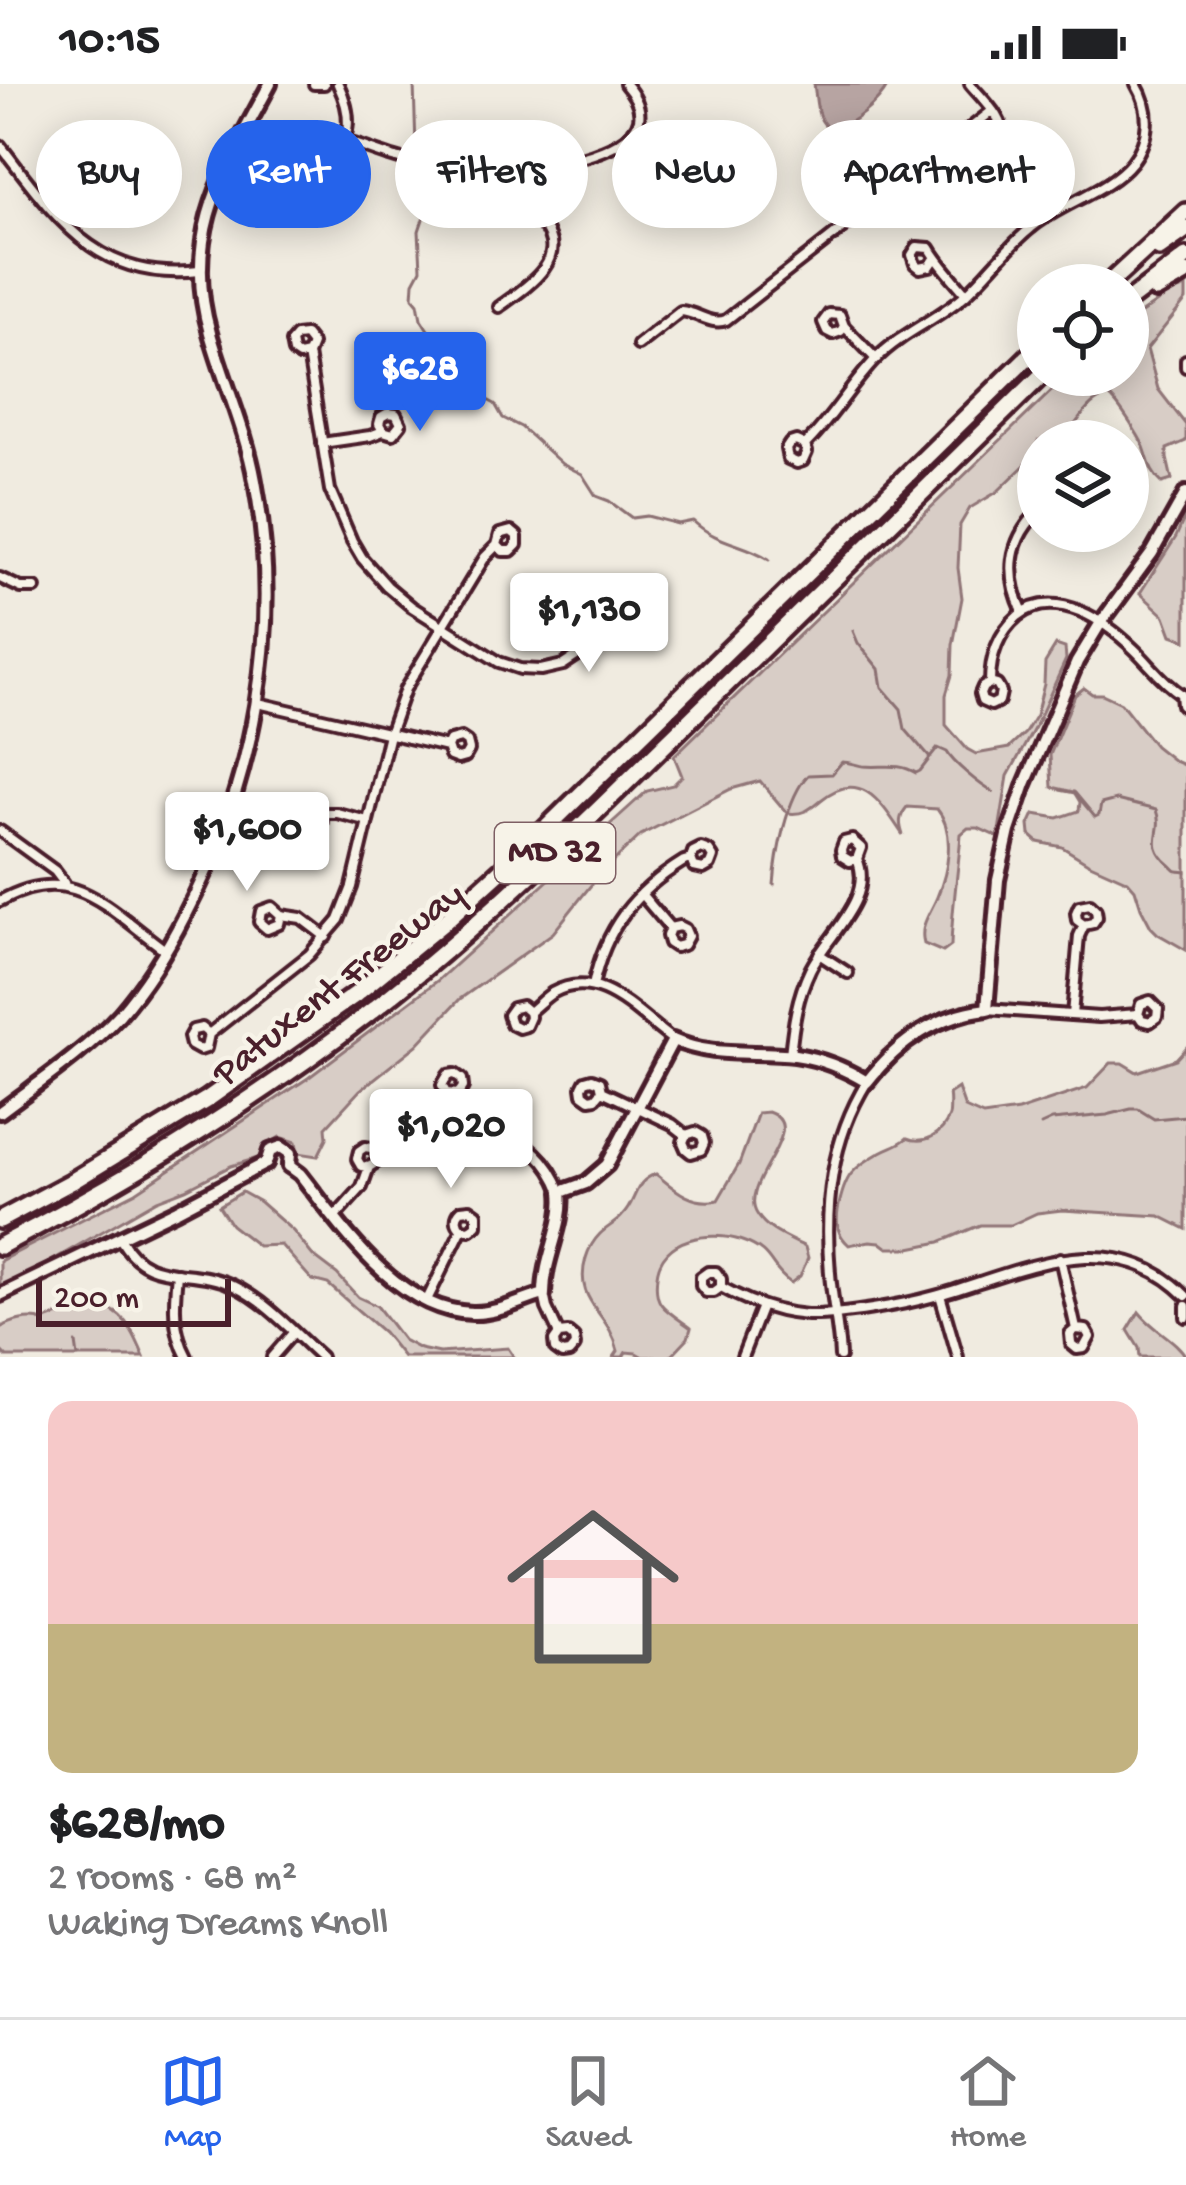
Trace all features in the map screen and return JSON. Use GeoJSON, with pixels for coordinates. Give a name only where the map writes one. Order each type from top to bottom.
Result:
{"type":"FeatureCollection","features":[{"type":"Feature","properties":{"kind":"highway"},"geometry":{"type":"LineString","coordinates":[[1130,264],[1186,212]]}},
{"type":"Feature","properties":{"kind":"highway"},"geometry":{"type":"LineString","coordinates":[[1137,264],[1186,229]]}},
{"type":"Feature","properties":{"kind":"highway"},"geometry":{"type":"LineString","coordinates":[[1149,287],[1186,257]]}},
{"type":"Feature","properties":{"kind":"highway"},"geometry":{"type":"LineString","coordinates":[[1149,293],[1186,274]]}},
{"type":"Feature","properties":{"kind":"highway","name":"Patuxent Freeway"},"geometry":{"type":"LineString","coordinates":[[0,1220],[112,1159],[206,1100],[316,1024],[414,947],[531,843],[1017,367]]}},
{"type":"Feature","properties":{"kind":"highway","name":"Patuxent Freeway"},"geometry":{"type":"LineString","coordinates":[[0,1246],[218,1121],[414,977],[547,860],[1021,396]]}},
{"type":"Feature","properties":{"kind":"street"},"geometry":{"type":"LineString","coordinates":[[0,1112],[105,1029],[142,987],[217,849],[244,763],[258,703],[265,638],[258,501],[249,452],[206,319],[200,272],[211,202],[270,84]]}},
{"type":"Feature","properties":{"kind":"street"},"geometry":{"type":"LineString","coordinates":[[314,84],[324,84]]}},
{"type":"Feature","properties":{"kind":"street"},"geometry":{"type":"LineString","coordinates":[[338,84],[347,120]]}},
{"type":"Feature","properties":{"kind":"street"},"geometry":{"type":"LineString","coordinates":[[499,307],[539,276],[550,256],[548,233],[513,189],[514,176],[623,141],[635,129],[639,113],[637,100],[625,84]]}},
{"type":"Feature","properties":{"kind":"street"},"geometry":{"type":"LineString","coordinates":[[970,84],[998,120]]}},
{"type":"Feature","properties":{"kind":"street"},"geometry":{"type":"LineString","coordinates":[[805,445],[895,342],[966,294],[1036,224],[1112,179],[1133,160],[1148,121],[1136,84]]}},
{"type":"Feature","properties":{"kind":"street"},"geometry":{"type":"LineString","coordinates":[[638,345],[681,311],[717,323],[727,320],[992,111]]}},
{"type":"Feature","properties":{"kind":"street"},"geometry":{"type":"LineString","coordinates":[[0,145],[55,216],[85,244],[149,271],[200,272]]}},
{"type":"Feature","properties":{"kind":"street"},"geometry":{"type":"LineString","coordinates":[[934,260],[966,294]]}},
{"type":"Feature","properties":{"kind":"street"},"geometry":{"type":"LineString","coordinates":[[844,326],[876,359]]}},
{"type":"Feature","properties":{"kind":"street"},"geometry":{"type":"LineString","coordinates":[[308,354],[335,506],[362,558],[400,598],[500,662],[530,670],[572,661],[598,634]]}},
{"type":"Feature","properties":{"kind":"street"},"geometry":{"type":"LineString","coordinates":[[322,443],[383,431]]}},
{"type":"Feature","properties":{"kind":"street"},"geometry":{"type":"LineString","coordinates":[[987,1010],[998,880],[1016,807],[1067,681],[1186,493]]}},
{"type":"Feature","properties":{"kind":"street"},"geometry":{"type":"LineString","coordinates":[[1017,541],[1012,559],[1014,589],[1024,612]]}},
{"type":"Feature","properties":{"kind":"street"},"geometry":{"type":"LineString","coordinates":[[209,1034],[309,955],[339,920],[405,688],[497,545]]}},
{"type":"Feature","properties":{"kind":"street"},"geometry":{"type":"LineString","coordinates":[[0,578],[21,588],[35,588]]}},
{"type":"Feature","properties":{"kind":"street"},"geometry":{"type":"LineString","coordinates":[[990,683],[999,640],[1014,620],[1041,605],[1064,605],[1081,611],[1129,644],[1161,681],[1184,691],[1182,705],[1186,708]]}},
{"type":"Feature","properties":{"kind":"street"},"geometry":{"type":"LineString","coordinates":[[258,703],[447,747]]}},
{"type":"Feature","properties":{"kind":"street"},"geometry":{"type":"LineString","coordinates":[[322,813],[368,821]]}},
{"type":"Feature","properties":{"kind":"street"},"geometry":{"type":"LineString","coordinates":[[0,831],[55,871],[64,885]]}},
{"type":"Feature","properties":{"kind":"street"},"geometry":{"type":"LineString","coordinates":[[593,986],[599,958],[629,906],[691,859]]}},
{"type":"Feature","properties":{"kind":"street"},"geometry":{"type":"LineString","coordinates":[[790,1055],[798,1002],[818,954],[858,893],[862,877],[857,859]]}},
{"type":"Feature","properties":{"kind":"street"},"geometry":{"type":"LineString","coordinates":[[0,901],[29,887],[64,885],[86,893],[165,950]]}},
{"type":"Feature","properties":{"kind":"street"},"geometry":{"type":"LineString","coordinates":[[642,895],[670,928]]}},
{"type":"Feature","properties":{"kind":"street"},"geometry":{"type":"LineString","coordinates":[[280,915],[301,918],[326,937]]}},
{"type":"Feature","properties":{"kind":"street"},"geometry":{"type":"LineString","coordinates":[[1072,1015],[1084,925]]}},
{"type":"Feature","properties":{"kind":"street"},"geometry":{"type":"LineString","coordinates":[[818,954],[848,973]]}},
{"type":"Feature","properties":{"kind":"street"},"geometry":{"type":"LineString","coordinates":[[529,1012],[560,989],[593,986],[615,995],[673,1040],[717,1053],[790,1055],[830,1063],[867,1082]]}},
{"type":"Feature","properties":{"kind":"street"},"geometry":{"type":"LineString","coordinates":[[840,1357],[830,1271],[832,1170],[841,1131],[867,1082],[893,1052],[946,1018],[987,1010],[1113,1017],[1138,1014]]}},
{"type":"Feature","properties":{"kind":"street"},"geometry":{"type":"LineString","coordinates":[[561,1192],[586,1183],[611,1159],[673,1040]]}},
{"type":"Feature","properties":{"kind":"street"},"geometry":{"type":"LineString","coordinates":[[602,1091],[686,1135]]}},
{"type":"Feature","properties":{"kind":"street"},"geometry":{"type":"LineString","coordinates":[[458,1094],[469,1107],[537,1154],[555,1176],[562,1211],[547,1259],[544,1294],[559,1334]]}},
{"type":"Feature","properties":{"kind":"street"},"geometry":{"type":"LineString","coordinates":[[0,1295],[266,1162],[270,1150],[281,1147],[290,1153],[290,1166]]}},
{"type":"Feature","properties":{"kind":"street"},"geometry":{"type":"LineString","coordinates":[[266,1162],[276,1172],[290,1166]]}},
{"type":"Feature","properties":{"kind":"street"},"geometry":{"type":"LineString","coordinates":[[290,1166],[377,1266],[427,1300],[478,1313],[544,1294]]}},
{"type":"Feature","properties":{"kind":"street"},"geometry":{"type":"LineString","coordinates":[[334,1218],[362,1187],[369,1168]]}},
{"type":"Feature","properties":{"kind":"street"},"geometry":{"type":"LineString","coordinates":[[427,1300],[462,1229]]}},
{"type":"Feature","properties":{"kind":"street"},"geometry":{"type":"LineString","coordinates":[[120,1238],[129,1255],[151,1269],[235,1286],[321,1357]]}},
{"type":"Feature","properties":{"kind":"street"},"geometry":{"type":"LineString","coordinates":[[721,1286],[761,1306],[807,1315],[904,1303],[1060,1258],[1088,1256],[1125,1262],[1159,1276],[1186,1295]]}},
{"type":"Feature","properties":{"kind":"street"},"geometry":{"type":"LineString","coordinates":[[1060,1258],[1076,1328]]}},
{"type":"Feature","properties":{"kind":"street"},"geometry":{"type":"LineString","coordinates":[[177,1273],[175,1319],[187,1357]]}},
{"type":"Feature","properties":{"kind":"street"},"geometry":{"type":"LineString","coordinates":[[940,1294],[958,1357]]}},
{"type":"Feature","properties":{"kind":"street"},"geometry":{"type":"LineString","coordinates":[[742,1357],[761,1306]]}},
{"type":"Feature","properties":{"kind":"street"},"geometry":{"type":"LineString","coordinates":[[1186,1306],[1186,1317]]}},
{"type":"Feature","properties":{"kind":"street"},"geometry":{"type":"LineString","coordinates":[[272,1357],[293,1333]]}},
{"type":"Feature","properties":{"kind":"shaded area"},"geometry":{"type":"Polygon","coordinates":[[[814,84],[888,85],[852,120],[822,120],[814,84]]]}},
{"type":"Feature","properties":{"kind":"shaded area"},"geometry":{"type":"Polygon","coordinates":[[[1186,287],[1186,300],[1149,346],[1149,308],[1186,287]]]}},
{"type":"Feature","properties":{"kind":"shaded area"},"geometry":{"type":"Polygon","coordinates":[[[1149,356],[1158,389],[1186,425],[1186,441],[1167,449],[1172,480],[1162,483],[1150,466],[1149,420],[1128,420],[1109,396],[1149,396],[1149,356]]]}},
{"type":"Feature","properties":{"kind":"shaded area"},"geometry":{"type":"Polygon","coordinates":[[[1046,396],[1109,396],[1089,407],[1078,420],[1021,420],[1046,396]]]}},
{"type":"Feature","properties":{"kind":"shaded area"},"geometry":{"type":"Polygon","coordinates":[[[1017,424],[1017,473],[970,508],[960,525],[962,598],[946,695],[946,725],[976,754],[1009,748],[1036,715],[1045,663],[1056,645],[1065,648],[1066,659],[1008,776],[998,837],[978,828],[961,834],[951,946],[943,952],[924,944],[923,937],[948,852],[947,829],[937,809],[907,807],[900,820],[903,835],[878,802],[859,788],[835,791],[806,811],[793,813],[787,813],[760,781],[731,789],[641,835],[599,875],[553,933],[460,999],[417,1045],[360,1090],[326,1127],[327,1138],[318,1156],[298,1153],[296,1142],[280,1137],[258,1158],[157,1200],[0,1286],[0,1261],[136,1192],[308,1078],[437,981],[647,791],[673,785],[682,776],[674,756],[1017,424]]]}},
{"type":"Feature","properties":{"kind":"shaded area"},"geometry":{"type":"Polygon","coordinates":[[[1186,514],[1186,640],[1172,635],[1165,616],[1140,593],[1186,514]]]}},
{"type":"Feature","properties":{"kind":"shaded area"},"geometry":{"type":"Polygon","coordinates":[[[1084,688],[1121,703],[1155,746],[1186,766],[1186,950],[1151,927],[1128,881],[1030,835],[1034,814],[1058,818],[1079,811],[1074,792],[1052,787],[1050,755],[1075,695],[1084,688]]]}},
{"type":"Feature","properties":{"kind":"shaded area"},"geometry":{"type":"Polygon","coordinates":[[[1186,1048],[1186,1229],[1160,1216],[1062,1210],[1037,1213],[1011,1225],[980,1225],[940,1242],[910,1248],[888,1248],[870,1241],[849,1245],[840,1233],[838,1210],[851,1174],[907,1138],[920,1140],[938,1133],[949,1116],[949,1094],[958,1088],[965,1108],[983,1116],[1018,1111],[1087,1088],[1111,1063],[1137,1072],[1176,1059],[1186,1048]]]}},
{"type":"Feature","properties":{"kind":"shaded area"},"geometry":{"type":"Polygon","coordinates":[[[758,1113],[780,1119],[782,1130],[754,1201],[766,1225],[805,1247],[808,1258],[800,1276],[791,1283],[766,1255],[742,1241],[716,1236],[677,1245],[661,1263],[657,1290],[664,1307],[691,1328],[688,1338],[670,1357],[626,1352],[614,1357],[618,1351],[614,1337],[584,1286],[586,1258],[593,1242],[627,1210],[643,1182],[656,1174],[692,1198],[718,1200],[739,1164],[758,1113]]]}},
{"type":"Feature","properties":{"kind":"shaded area"},"geometry":{"type":"Polygon","coordinates":[[[242,1192],[293,1231],[358,1297],[377,1306],[403,1340],[439,1353],[508,1348],[514,1357],[403,1357],[383,1332],[328,1284],[312,1280],[281,1245],[258,1246],[231,1225],[219,1206],[242,1192]]]}},
{"type":"Feature","properties":{"kind":"shaded area"},"geometry":{"type":"Polygon","coordinates":[[[109,1309],[126,1323],[144,1357],[7,1357],[0,1350],[0,1328],[10,1323],[43,1321],[72,1310],[109,1309]]]}},
{"type":"Feature","properties":{"kind":"shaded area"},"geometry":{"type":"Polygon","coordinates":[[[1139,1312],[1186,1357],[1140,1357],[1128,1330],[1139,1312]]]}},
{"type":"Feature","properties":{"kind":"waterway"},"geometry":{"type":"LineString","coordinates":[[414,84],[415,120]]}},
{"type":"Feature","properties":{"kind":"waterway"},"geometry":{"type":"LineString","coordinates":[[420,228],[421,269],[413,297],[421,319],[503,418],[582,474],[596,496],[632,518],[647,516],[678,524],[693,521],[769,559]]}},
{"type":"Feature","properties":{"kind":"waterway"},"geometry":{"type":"LineString","coordinates":[[853,631],[879,669],[882,687],[901,709],[905,729],[930,758],[938,748],[947,752],[993,792]]}},
{"type":"Feature","properties":{"kind":"waterway"},"geometry":{"type":"LineString","coordinates":[[774,885],[789,812],[808,775],[832,774],[842,762],[897,766],[916,773],[930,758]]}},
{"type":"Feature","properties":{"kind":"waterway"},"geometry":{"type":"LineString","coordinates":[[1060,790],[1075,793],[1095,817],[1101,804],[1116,800],[1156,810],[1158,850],[1175,870],[1186,872]]}},
{"type":"Feature","properties":{"kind":"waterway"},"geometry":{"type":"LineString","coordinates":[[1041,1125],[1131,1109],[1154,1119],[1186,1116]]}},
{"type":"Feature","properties":{"kind":"waterway"},"geometry":{"type":"LineString","coordinates":[[76,1343],[78,1357]]}}]}
